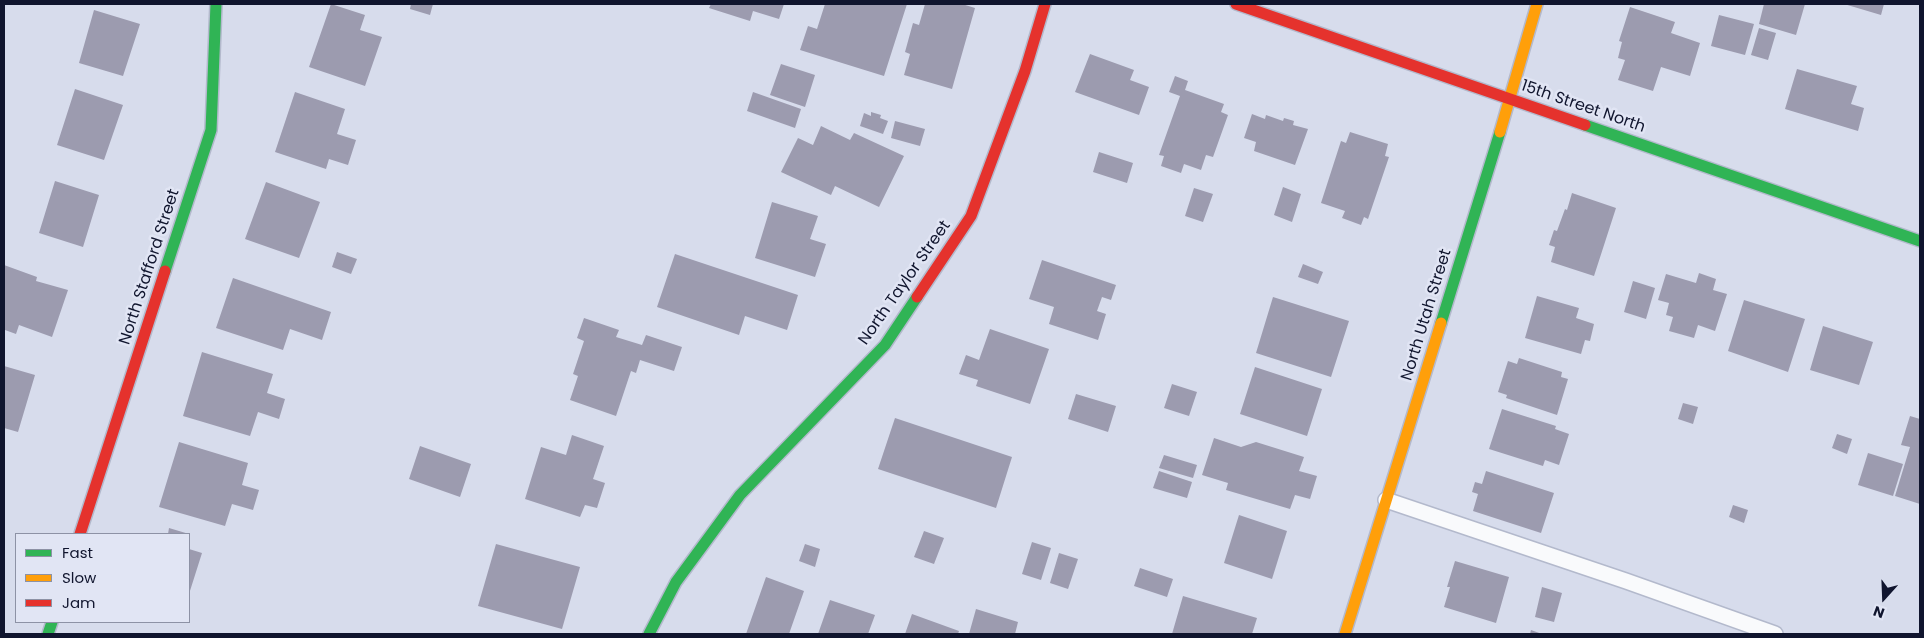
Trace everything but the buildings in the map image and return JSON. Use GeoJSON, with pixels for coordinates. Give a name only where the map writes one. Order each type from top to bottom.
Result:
{"type":"FeatureCollection","features":[{"type":"Feature","properties":{"kind":"street","name":"North Stafford Street"},"geometry":{"type":"LineString","coordinates":[[80,533],[211,130],[216,4]]}},
{"type":"Feature","properties":{"kind":"street","name":"North Taylor Street"},"geometry":{"type":"LineString","coordinates":[[649,634],[676,582],[740,495],[885,345],[971,216],[1025,71],[1045,4]]}},
{"type":"Feature","properties":{"kind":"street","name":"15th Street North"},"geometry":{"type":"LineString","coordinates":[[1236,4],[1920,241]]}},
{"type":"Feature","properties":{"kind":"street","name":"North Utah Street"},"geometry":{"type":"LineString","coordinates":[[1345,634],[1510,100],[1537,4]]}},
{"type":"Feature","properties":{"kind":"lane"},"geometry":{"type":"LineString","coordinates":[[1386,500],[1626,581],[1775,634]]}},
{"type":"Feature","properties":{"kind":"traffic: fast"},"geometry":{"type":"LineString","coordinates":[[165,271],[211,130],[216,4]]}},
{"type":"Feature","properties":{"kind":"traffic: fast"},"geometry":{"type":"LineString","coordinates":[[1585,125],[1920,241]]}},
{"type":"Feature","properties":{"kind":"traffic: fast"},"geometry":{"type":"LineString","coordinates":[[1441,323],[1500,132]]}},
{"type":"Feature","properties":{"kind":"traffic: fast"},"geometry":{"type":"LineString","coordinates":[[649,634],[676,582],[740,495],[885,345],[917,297]]}},
{"type":"Feature","properties":{"kind":"traffic: fast"},"geometry":{"type":"LineString","coordinates":[[48,634],[52,623]]}},
{"type":"Feature","properties":{"kind":"traffic: slow"},"geometry":{"type":"LineString","coordinates":[[1500,132],[1537,4]]}},
{"type":"Feature","properties":{"kind":"traffic: slow"},"geometry":{"type":"LineString","coordinates":[[1345,634],[1441,323]]}},
{"type":"Feature","properties":{"kind":"traffic: jam"},"geometry":{"type":"LineString","coordinates":[[917,297],[971,216],[1025,71],[1045,4]]}},
{"type":"Feature","properties":{"kind":"traffic: jam"},"geometry":{"type":"LineString","coordinates":[[1236,4],[1585,125]]}},
{"type":"Feature","properties":{"kind":"traffic: jam"},"geometry":{"type":"LineString","coordinates":[[80,533],[165,271]]}}]}
